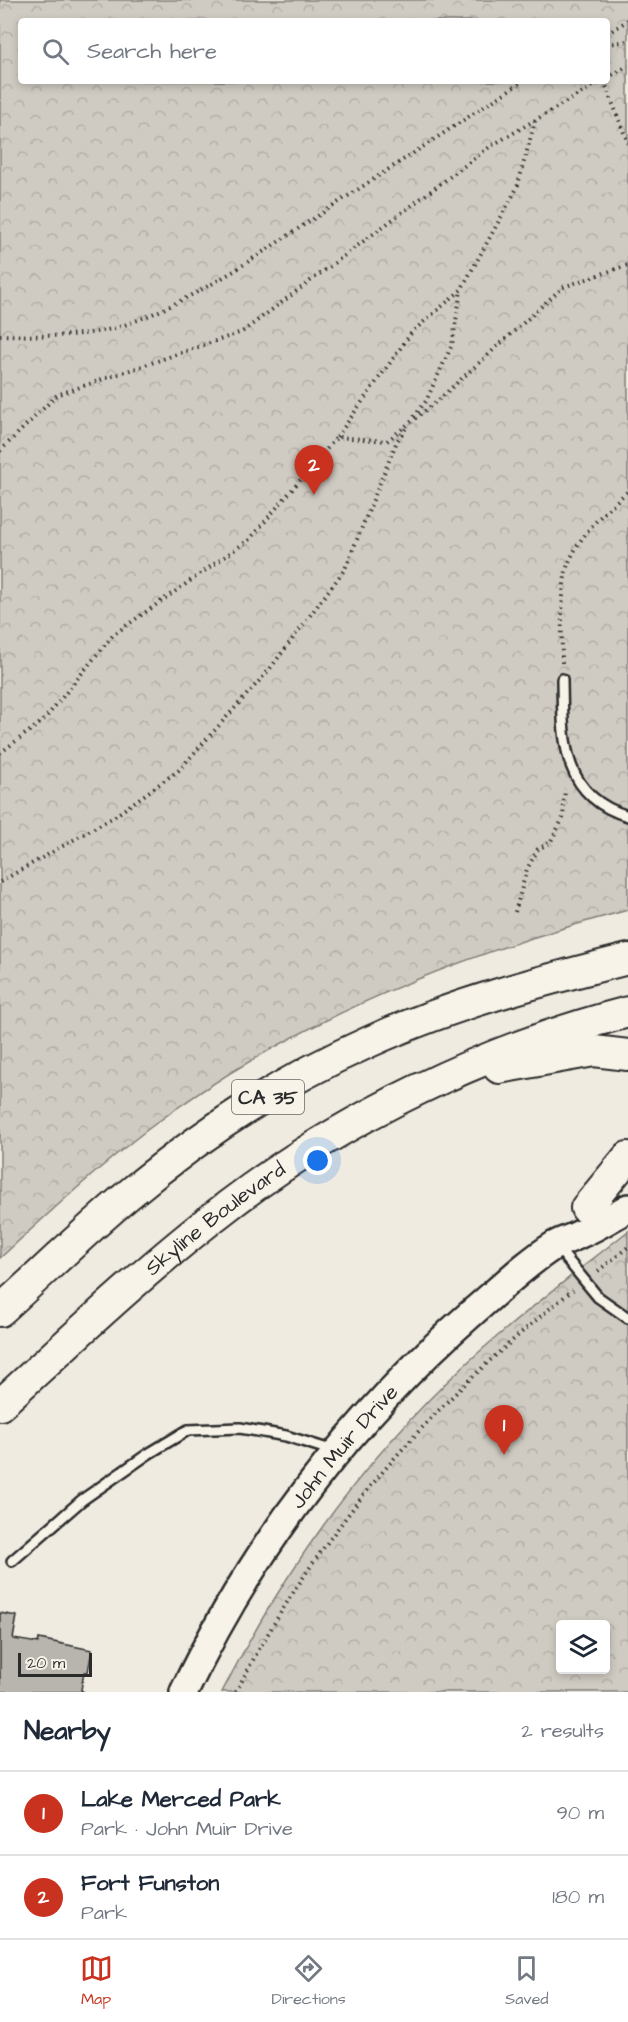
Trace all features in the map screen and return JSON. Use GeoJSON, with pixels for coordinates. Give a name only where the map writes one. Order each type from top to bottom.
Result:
{"type":"FeatureCollection","features":[{"type":"Feature","properties":{"kind":"main road","name":"CA 35"},"geometry":{"type":"LineString","coordinates":[[0,1311],[127,1196],[172,1161],[236,1117],[318,1068],[367,1042],[431,1016],[518,988],[628,959]]}},
{"type":"Feature","properties":{"kind":"main road","name":"Skyline Boulevard"},"geometry":{"type":"LineString","coordinates":[[0,1405],[134,1283],[231,1204],[290,1162],[351,1125],[446,1077],[548,1035],[628,1012]]}},
{"type":"Feature","properties":{"kind":"main road"},"geometry":{"type":"LineString","coordinates":[[446,1077],[579,1052],[610,1051],[628,1055]]}},
{"type":"Feature","properties":{"kind":"main road"},"geometry":{"type":"LineString","coordinates":[[586,1208],[628,1157]]}},
{"type":"Feature","properties":{"kind":"street","name":"John Muir Drive"},"geometry":{"type":"LineString","coordinates":[[184,1692],[253,1567],[279,1527],[337,1452],[407,1374],[445,1337],[555,1245],[586,1208],[628,1172]]}},
{"type":"Feature","properties":{"kind":"street","name":"John Muir Drive"},"geometry":{"type":"LineString","coordinates":[[555,1245],[628,1208]]}},
{"type":"Feature","properties":{"kind":"lane"},"geometry":{"type":"LineString","coordinates":[[562,679],[563,737],[567,758],[579,783],[589,794],[615,812],[628,816]]}},
{"type":"Feature","properties":{"kind":"lane"},"geometry":{"type":"LineString","coordinates":[[555,1245],[584,1282],[610,1308],[628,1318]]}},
{"type":"Feature","properties":{"kind":"lane"},"geometry":{"type":"LineString","coordinates":[[12,1561],[82,1500],[148,1454],[188,1430],[240,1428],[286,1436],[337,1452]]}},
{"type":"Feature","properties":{"kind":"path"},"geometry":{"type":"LineString","coordinates":[[610,32],[628,20]]}},
{"type":"Feature","properties":{"kind":"path"},"geometry":{"type":"LineString","coordinates":[[610,44],[628,41]]}},
{"type":"Feature","properties":{"kind":"path"},"geometry":{"type":"LineString","coordinates":[[610,76],[628,66]]}},
{"type":"Feature","properties":{"kind":"path"},"geometry":{"type":"LineString","coordinates":[[0,335],[51,337],[117,327],[186,300],[519,84]]}},
{"type":"Feature","properties":{"kind":"path"},"geometry":{"type":"LineString","coordinates":[[0,451],[57,395],[242,332],[491,147],[597,84]]}},
{"type":"Feature","properties":{"kind":"path"},"geometry":{"type":"LineString","coordinates":[[606,84],[628,144]]}},
{"type":"Feature","properties":{"kind":"path"},"geometry":{"type":"LineString","coordinates":[[0,882],[115,816],[179,771],[269,670],[345,569],[397,441],[426,401],[452,345],[461,290],[517,188],[535,120]]}},
{"type":"Feature","properties":{"kind":"path"},"geometry":{"type":"LineString","coordinates":[[337,437],[387,441],[521,328],[562,287],[628,266]]}},
{"type":"Feature","properties":{"kind":"path"},"geometry":{"type":"LineString","coordinates":[[0,753],[43,721],[113,635],[250,539],[337,437],[412,332],[461,290]]}},
{"type":"Feature","properties":{"kind":"path"},"geometry":{"type":"LineString","coordinates":[[562,679],[561,622],[567,564],[589,527],[628,491]]}},
{"type":"Feature","properties":{"kind":"path"},"geometry":{"type":"LineString","coordinates":[[515,912],[527,869],[538,849],[550,843],[563,818],[567,758]]}},
{"type":"Feature","properties":{"kind":"path"},"geometry":{"type":"LineString","coordinates":[[236,1692],[292,1592],[318,1553],[372,1483],[440,1407],[477,1371],[628,1247]]}},
{"type":"Feature","properties":{"kind":"green space"},"geometry":{"type":"Polygon","coordinates":[[[0,0],[628,0],[628,910],[501,948],[438,971],[377,996],[317,1025],[258,1056],[201,1091],[128,1145],[0,1258],[0,0]]]}},
{"type":"Feature","properties":{"kind":"green space"},"geometry":{"type":"Polygon","coordinates":[[[628,1231],[628,1692],[222,1692],[273,1601],[331,1515],[363,1474],[432,1397],[469,1361],[527,1311],[628,1231]]]}},
{"type":"Feature","properties":{"kind":"building"},"geometry":{"type":"Polygon","coordinates":[[[0,1613],[17,1616],[13,1639],[38,1643],[39,1639],[92,1650],[88,1672],[84,1672],[81,1690],[84,1692],[0,1692],[0,1613]]]}},
{"type":"Feature","properties":{"kind":"place","name":"Fort Funston"},"geometry":{"type":"Point","coordinates":[314,495]}},
{"type":"Feature","properties":{"kind":"place","name":"Lake Merced Park"},"geometry":{"type":"Point","coordinates":[504,1455]}}]}
